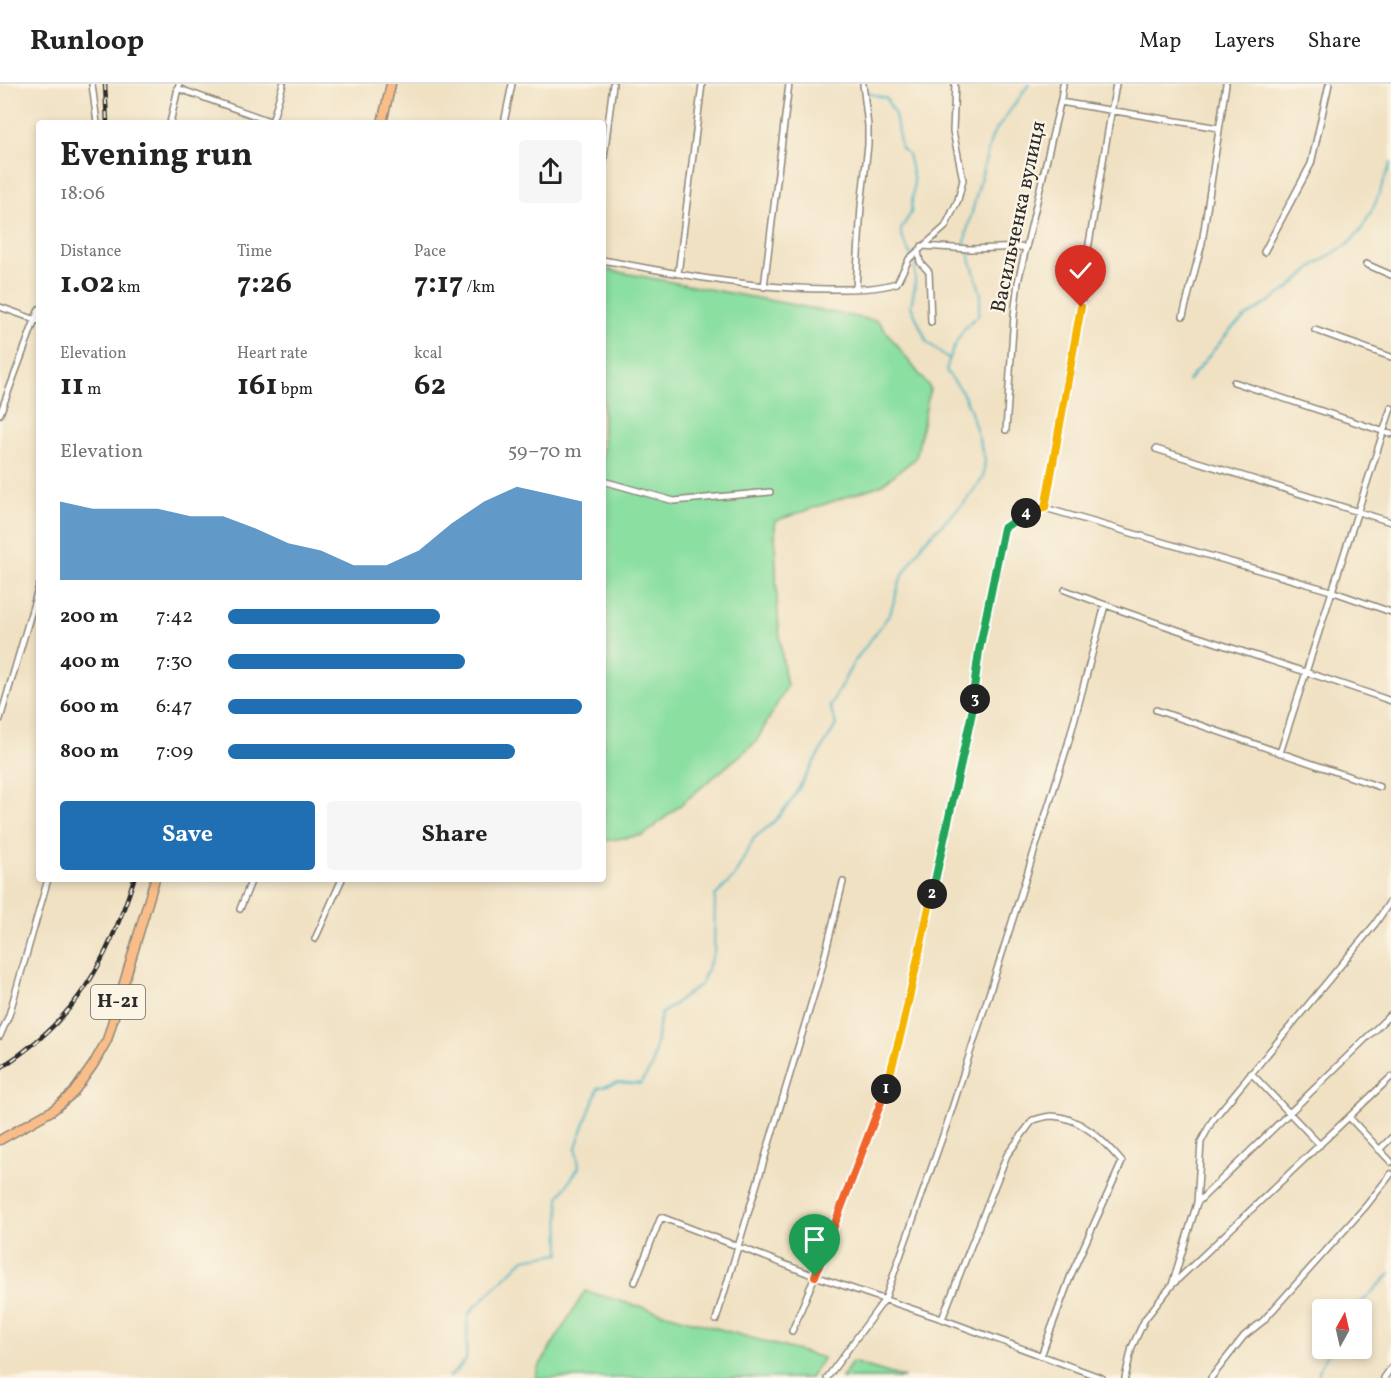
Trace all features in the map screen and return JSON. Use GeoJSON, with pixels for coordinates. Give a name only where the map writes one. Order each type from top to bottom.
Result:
{"type":"FeatureCollection","features":[{"type":"Feature","properties":{"kind":"main road"},"geometry":{"type":"LineString","coordinates":[[383,120],[391,84]]}},
{"type":"Feature","properties":{"kind":"main road","name":"Н-21"},"geometry":{"type":"LineString","coordinates":[[0,1140],[53,1110],[73,1093],[93,1065],[107,1040],[154,882]]}},
{"type":"Feature","properties":{"kind":"street"},"geometry":{"type":"LineString","coordinates":[[92,84],[97,120]]}},
{"type":"Feature","properties":{"kind":"street"},"geometry":{"type":"LineString","coordinates":[[274,120],[283,84]]}},
{"type":"Feature","properties":{"kind":"street"},"geometry":{"type":"LineString","coordinates":[[505,120],[512,84]]}},
{"type":"Feature","properties":{"kind":"street"},"geometry":{"type":"LineString","coordinates":[[606,141],[613,84]]}},
{"type":"Feature","properties":{"kind":"street"},"geometry":{"type":"LineString","coordinates":[[678,274],[702,84]]}},
{"type":"Feature","properties":{"kind":"street"},"geometry":{"type":"LineString","coordinates":[[764,286],[789,84]]}},
{"type":"Feature","properties":{"kind":"street"},"geometry":{"type":"LineString","coordinates":[[856,288],[861,206],[868,145],[863,84]]}},
{"type":"Feature","properties":{"kind":"street"},"geometry":{"type":"LineString","coordinates":[[606,261],[726,283],[764,286],[878,288],[897,283],[915,253],[945,227],[958,200],[963,180],[953,131],[955,84]]}},
{"type":"Feature","properties":{"kind":"street","name":"Васильченка вулиця"},"geometry":{"type":"LineString","coordinates":[[1006,430],[1018,282],[1063,84]]}},
{"type":"Feature","properties":{"kind":"street"},"geometry":{"type":"LineString","coordinates":[[1045,508],[1081,307],[1082,285],[1116,84]]}},
{"type":"Feature","properties":{"kind":"street"},"geometry":{"type":"LineString","coordinates":[[1183,316],[1202,243],[1227,84]]}},
{"type":"Feature","properties":{"kind":"street"},"geometry":{"type":"LineString","coordinates":[[1264,252],[1311,164],[1329,84]]}},
{"type":"Feature","properties":{"kind":"street"},"geometry":{"type":"LineString","coordinates":[[171,120],[178,86],[265,120]]}},
{"type":"Feature","properties":{"kind":"street"},"geometry":{"type":"LineString","coordinates":[[1060,102],[1219,128]]}},
{"type":"Feature","properties":{"kind":"street"},"geometry":{"type":"LineString","coordinates":[[915,253],[1027,247]]}},
{"type":"Feature","properties":{"kind":"street"},"geometry":{"type":"LineString","coordinates":[[915,253],[929,272],[931,322]]}},
{"type":"Feature","properties":{"kind":"street"},"geometry":{"type":"LineString","coordinates":[[1366,264],[1391,275]]}},
{"type":"Feature","properties":{"kind":"street"},"geometry":{"type":"LineString","coordinates":[[0,307],[36,321]]}},
{"type":"Feature","properties":{"kind":"street"},"geometry":{"type":"LineString","coordinates":[[0,414],[36,324]]}},
{"type":"Feature","properties":{"kind":"street"},"geometry":{"type":"LineString","coordinates":[[1314,330],[1391,357]]}},
{"type":"Feature","properties":{"kind":"street"},"geometry":{"type":"LineString","coordinates":[[1234,382],[1391,434]]}},
{"type":"Feature","properties":{"kind":"street"},"geometry":{"type":"LineString","coordinates":[[1280,753],[1391,408]]}},
{"type":"Feature","properties":{"kind":"street"},"geometry":{"type":"LineString","coordinates":[[1156,449],[1391,522]]}},
{"type":"Feature","properties":{"kind":"street"},"geometry":{"type":"LineString","coordinates":[[606,482],[674,501],[770,492]]}},
{"type":"Feature","properties":{"kind":"street"},"geometry":{"type":"LineString","coordinates":[[792,1331],[815,1276],[894,1064],[975,701],[974,688],[979,651],[1004,528],[1027,513],[1045,508],[1331,591],[1391,612]]}},
{"type":"Feature","properties":{"kind":"street"},"geometry":{"type":"LineString","coordinates":[[1065,590],[1391,701]]}},
{"type":"Feature","properties":{"kind":"street"},"geometry":{"type":"LineString","coordinates":[[0,718],[36,596]]}},
{"type":"Feature","properties":{"kind":"street"},"geometry":{"type":"LineString","coordinates":[[827,1378],[885,1299],[947,1124],[1000,960],[1068,744],[1105,605]]}},
{"type":"Feature","properties":{"kind":"street"},"geometry":{"type":"LineString","coordinates":[[1156,710],[1380,787]]}},
{"type":"Feature","properties":{"kind":"street"},"geometry":{"type":"LineString","coordinates":[[0,1036],[9,1015],[47,882]]}},
{"type":"Feature","properties":{"kind":"street"},"geometry":{"type":"LineString","coordinates":[[240,909],[251,882]]}},
{"type":"Feature","properties":{"kind":"street"},"geometry":{"type":"LineString","coordinates":[[315,939],[341,882]]}},
{"type":"Feature","properties":{"kind":"street"},"geometry":{"type":"LineString","coordinates":[[716,1320],[821,971],[843,882]]}},
{"type":"Feature","properties":{"kind":"street"},"geometry":{"type":"LineString","coordinates":[[1172,1286],[1197,1203],[1201,1142],[1212,1120],[1375,924],[1391,900]]}},
{"type":"Feature","properties":{"kind":"street"},"geometry":{"type":"LineString","coordinates":[[1197,1203],[1391,1014]]}},
{"type":"Feature","properties":{"kind":"street"},"geometry":{"type":"LineString","coordinates":[[1251,1073],[1320,1144]]}},
{"type":"Feature","properties":{"kind":"street"},"geometry":{"type":"LineString","coordinates":[[1125,1378],[1132,1347],[1145,1319],[1172,1286],[1391,1077]]}},
{"type":"Feature","properties":{"kind":"street"},"geometry":{"type":"LineString","coordinates":[[942,1319],[1007,1155],[1033,1120],[1052,1116],[1076,1122],[1106,1143],[1122,1162],[1071,1275],[1041,1356]]}},
{"type":"Feature","properties":{"kind":"street"},"geometry":{"type":"LineString","coordinates":[[1349,1117],[1391,1162]]}},
{"type":"Feature","properties":{"kind":"street"},"geometry":{"type":"LineString","coordinates":[[1379,1150],[1391,1138]]}},
{"type":"Feature","properties":{"kind":"street"},"geometry":{"type":"LineString","coordinates":[[1211,1378],[1244,1336],[1263,1321],[1344,1232],[1391,1174]]}},
{"type":"Feature","properties":{"kind":"street"},"geometry":{"type":"LineString","coordinates":[[634,1281],[661,1217],[815,1276],[942,1319],[1102,1378]]}},
{"type":"Feature","properties":{"kind":"street"},"geometry":{"type":"LineString","coordinates":[[1384,1378],[1391,1368]]}},
{"type":"Feature","properties":{"kind":"green space"},"geometry":{"type":"Polygon","coordinates":[[[606,270],[878,321],[930,388],[916,458],[881,485],[775,521],[776,583],[787,686],[756,742],[644,835],[606,841],[606,270]]]}},
{"type":"Feature","properties":{"kind":"green space"},"geometry":{"type":"Polygon","coordinates":[[[585,1291],[823,1358],[810,1378],[535,1378],[538,1368],[585,1291]]]}},
{"type":"Feature","properties":{"kind":"green space"},"geometry":{"type":"Polygon","coordinates":[[[852,1362],[905,1378],[842,1378],[852,1362]]]}},
{"type":"Feature","properties":{"kind":"waterway"},"geometry":{"type":"LineString","coordinates":[[449,1378],[466,1360],[468,1315],[475,1307],[524,1259],[560,1253],[559,1197],[579,1167],[576,1147],[598,1088],[618,1082],[640,1084],[652,1067],[661,1014],[701,984],[714,952],[715,896],[734,877],[754,838],[772,824],[790,803],[836,725],[830,706],[854,662],[890,614],[901,578],[924,542],[965,502],[983,478],[985,460],[970,409],[961,390],[946,371],[957,341],[966,327],[978,316],[981,294],[965,242],[992,136],[1029,84]]}},
{"type":"Feature","properties":{"kind":"waterway"},"geometry":{"type":"LineString","coordinates":[[866,90],[868,93],[886,98],[895,115],[901,148],[908,154],[914,181],[911,213],[901,229],[901,235],[915,264],[915,285],[911,306],[927,342],[949,359]]}},
{"type":"Feature","properties":{"kind":"waterway"},"geometry":{"type":"LineString","coordinates":[[1188,381],[1232,328],[1288,289],[1315,265],[1348,244],[1361,230],[1375,204],[1391,163]]}},
{"type":"Feature","properties":{"kind":"waterway"},"geometry":{"type":"LineString","coordinates":[[1365,1299],[1391,1273]]}},
{"type":"Feature","properties":{"kind":"waterway"},"geometry":{"type":"LineString","coordinates":[[1319,1378],[1319,1371],[1324,1359]]}},
{"type":"Feature","properties":{"kind":"railway"},"geometry":{"type":"LineString","coordinates":[[105,84],[107,120]]}},
{"type":"Feature","properties":{"kind":"railway"},"geometry":{"type":"LineString","coordinates":[[0,1068],[49,1030],[69,1009],[85,987],[112,937],[133,882]]}},
{"type":"Feature","properties":{"kind":"route"},"geometry":{"type":"LineString","coordinates":[[815,1276],[891,1074],[975,701],[974,688],[979,651],[1004,528],[1027,513],[1045,508],[1081,307]]}}]}
